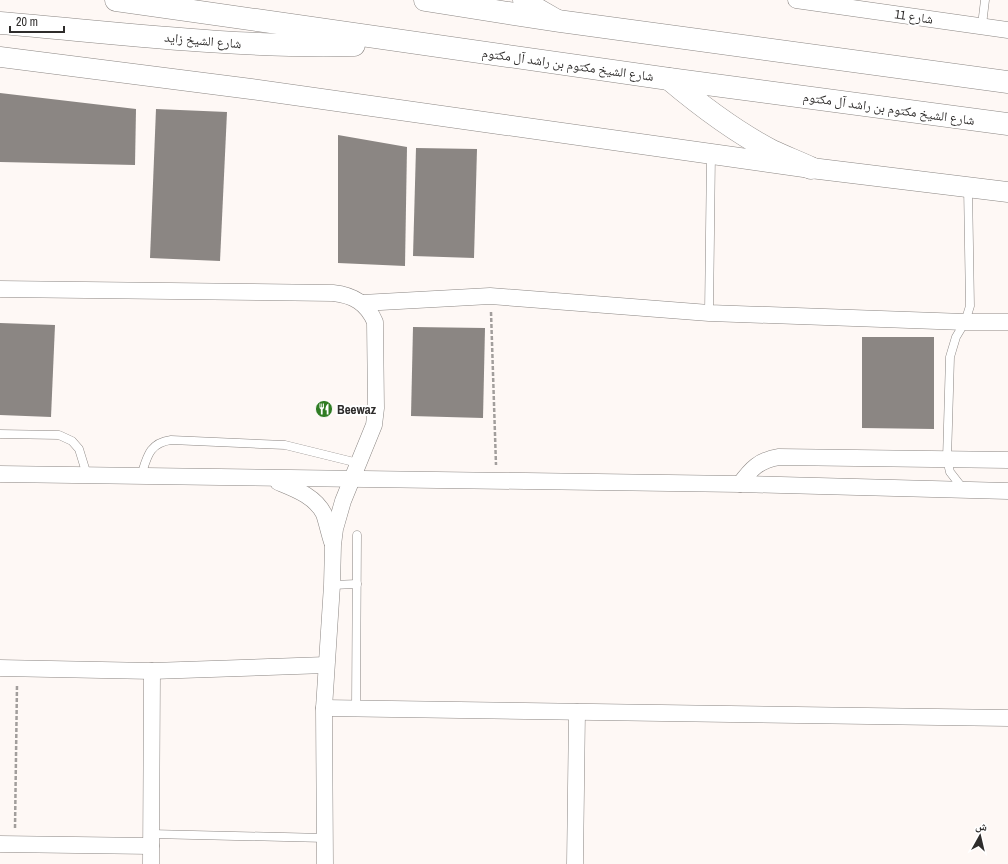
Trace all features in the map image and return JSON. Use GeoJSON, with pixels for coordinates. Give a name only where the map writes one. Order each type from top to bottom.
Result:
{"type":"FeatureCollection","features":[{"type":"Feature","properties":{"kind":"main road"},"geometry":{"type":"LineString","coordinates":[[425,0],[559,21],[1008,82]]}},
{"type":"Feature","properties":{"kind":"main road","name":"شارع الشيخ مكتوم بن راشد آل مكتوم"},"geometry":{"type":"LineString","coordinates":[[122,1],[669,79],[1008,124]]}},
{"type":"Feature","properties":{"kind":"main road","name":"شارع الشيخ زايد"},"geometry":{"type":"LineString","coordinates":[[0,23],[267,45],[338,45],[406,42]]}},
{"type":"Feature","properties":{"kind":"main road"},"geometry":{"type":"LineString","coordinates":[[669,79],[701,106],[736,130],[772,151],[811,168]]}},
{"type":"Feature","properties":{"kind":"street"},"geometry":{"type":"LineString","coordinates":[[523,0],[559,21]]}},
{"type":"Feature","properties":{"kind":"street","name":"شارع 11"},"geometry":{"type":"LineString","coordinates":[[796,0],[982,25],[1008,30]]}},
{"type":"Feature","properties":{"kind":"street"},"geometry":{"type":"LineString","coordinates":[[0,57],[251,89],[811,168],[1008,192]]}},
{"type":"Feature","properties":{"kind":"street"},"geometry":{"type":"LineString","coordinates":[[0,289],[333,293],[354,297],[362,303],[372,315],[374,322],[376,408],[374,425],[351,480],[339,516],[333,545],[332,585],[324,708],[325,864]]}},
{"type":"Feature","properties":{"kind":"street"},"geometry":{"type":"LineString","coordinates":[[362,303],[490,296],[709,312],[966,322],[1008,322]]}},
{"type":"Feature","properties":{"kind":"street"},"geometry":{"type":"LineString","coordinates":[[740,484],[755,466],[771,458],[1008,460]]}},
{"type":"Feature","properties":{"kind":"street"},"geometry":{"type":"LineString","coordinates":[[0,474],[496,482],[740,484],[1008,491]]}},
{"type":"Feature","properties":{"kind":"street"},"geometry":{"type":"LineString","coordinates":[[269,478],[299,491],[315,501],[323,513],[333,545]]}},
{"type":"Feature","properties":{"kind":"street"},"geometry":{"type":"LineString","coordinates":[[0,668],[152,671],[326,665]]}},
{"type":"Feature","properties":{"kind":"street"},"geometry":{"type":"LineString","coordinates":[[151,864],[152,671]]}},
{"type":"Feature","properties":{"kind":"street"},"geometry":{"type":"LineString","coordinates":[[324,708],[1008,718]]}},
{"type":"Feature","properties":{"kind":"street"},"geometry":{"type":"LineString","coordinates":[[575,864],[577,712]]}},
{"type":"Feature","properties":{"kind":"street"},"geometry":{"type":"LineString","coordinates":[[7,844],[151,840]]}},
{"type":"Feature","properties":{"kind":"lane"},"geometry":{"type":"LineString","coordinates":[[982,25],[985,0]]}},
{"type":"Feature","properties":{"kind":"lane"},"geometry":{"type":"LineString","coordinates":[[709,312],[711,154]]}},
{"type":"Feature","properties":{"kind":"lane"},"geometry":{"type":"LineString","coordinates":[[965,490],[950,472],[947,459],[950,357],[956,337],[966,322],[970,306],[968,186]]}},
{"type":"Feature","properties":{"kind":"lane"},"geometry":{"type":"LineString","coordinates":[[0,434],[59,434],[72,441],[79,449],[87,475]]}},
{"type":"Feature","properties":{"kind":"lane"},"geometry":{"type":"LineString","coordinates":[[141,476],[150,450],[156,444],[171,440],[285,445],[358,463]]}},
{"type":"Feature","properties":{"kind":"lane"},"geometry":{"type":"LineString","coordinates":[[356,708],[357,535]]}},
{"type":"Feature","properties":{"kind":"lane"},"geometry":{"type":"LineString","coordinates":[[332,585],[357,584]]}},
{"type":"Feature","properties":{"kind":"lane"},"geometry":{"type":"LineString","coordinates":[[151,840],[325,838]]}},
{"type":"Feature","properties":{"kind":"path"},"geometry":{"type":"LineString","coordinates":[[490,296],[496,482]]}},
{"type":"Feature","properties":{"kind":"path"},"geometry":{"type":"LineString","coordinates":[[7,844],[17,668]]}},
{"type":"Feature","properties":{"kind":"building"},"geometry":{"type":"Polygon","coordinates":[[[0,93],[136,109],[135,165],[0,162],[0,93]]]}},
{"type":"Feature","properties":{"kind":"building"},"geometry":{"type":"Polygon","coordinates":[[[156,109],[227,112],[220,261],[150,258],[156,109]]]}},
{"type":"Feature","properties":{"kind":"building"},"geometry":{"type":"Polygon","coordinates":[[[338,135],[407,147],[405,266],[338,263],[338,135]]]}},
{"type":"Feature","properties":{"kind":"building"},"geometry":{"type":"Polygon","coordinates":[[[416,148],[477,149],[474,258],[413,256],[416,148]]]}},
{"type":"Feature","properties":{"kind":"building"},"geometry":{"type":"Polygon","coordinates":[[[0,323],[55,325],[51,417],[0,415],[0,323]]]}},
{"type":"Feature","properties":{"kind":"building"},"geometry":{"type":"Polygon","coordinates":[[[413,327],[485,328],[483,418],[411,416],[413,327]]]}},
{"type":"Feature","properties":{"kind":"building"},"geometry":{"type":"Polygon","coordinates":[[[862,337],[934,337],[934,429],[862,428],[862,337]]]}},
{"type":"Feature","properties":{"kind":"place","name":"Beewaz"},"geometry":{"type":"Point","coordinates":[324,409]}}]}
